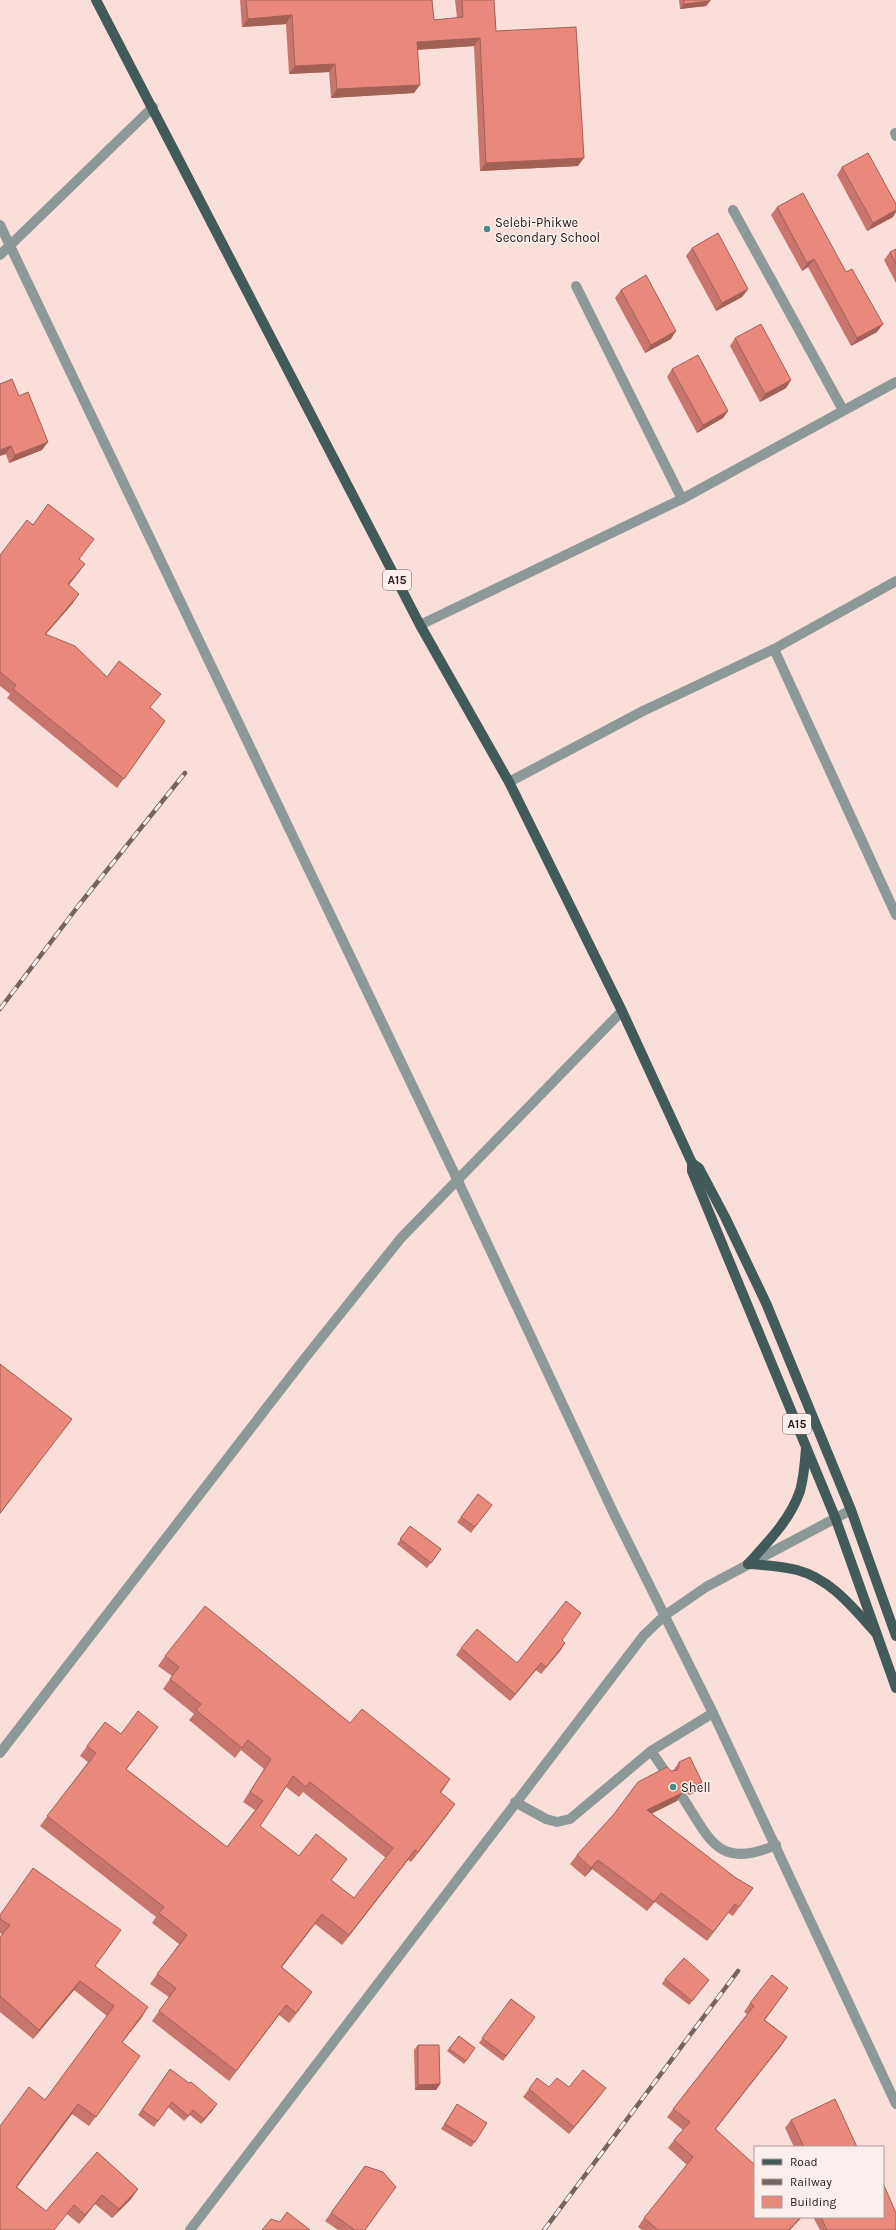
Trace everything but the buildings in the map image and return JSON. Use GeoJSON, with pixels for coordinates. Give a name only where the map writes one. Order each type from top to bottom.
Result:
{"type":"FeatureCollection","features":[{"type":"Feature","properties":{"kind":"main road","name":"A15"},"geometry":{"type":"LineString","coordinates":[[96,0],[153,107],[420,625],[509,782],[622,1011],[692,1163],[692,1171],[835,1517],[896,1688]]}},
{"type":"Feature","properties":{"kind":"main road","name":"A15"},"geometry":{"type":"LineString","coordinates":[[692,1163],[699,1168],[725,1217],[766,1303],[851,1510],[896,1636]]}},
{"type":"Feature","properties":{"kind":"main road"},"geometry":{"type":"LineString","coordinates":[[748,1564],[780,1528],[792,1508],[800,1490],[806,1446]]}},
{"type":"Feature","properties":{"kind":"main road"},"geometry":{"type":"LineString","coordinates":[[748,1564],[797,1570],[818,1578],[837,1591],[879,1637]]}},
{"type":"Feature","properties":{"kind":"street"},"geometry":{"type":"LineString","coordinates":[[0,256],[153,107]]}},
{"type":"Feature","properties":{"kind":"street"},"geometry":{"type":"LineString","coordinates":[[733,210],[843,410]]}},
{"type":"Feature","properties":{"kind":"street"},"geometry":{"type":"LineString","coordinates":[[0,225],[457,1179],[607,1500],[713,1713],[776,1845],[896,2104]]}},
{"type":"Feature","properties":{"kind":"street"},"geometry":{"type":"LineString","coordinates":[[576,286],[682,499]]}},
{"type":"Feature","properties":{"kind":"street"},"geometry":{"type":"LineString","coordinates":[[420,625],[682,499],[896,382]]}},
{"type":"Feature","properties":{"kind":"street"},"geometry":{"type":"LineString","coordinates":[[509,782],[643,711],[774,649],[896,581]]}},
{"type":"Feature","properties":{"kind":"street"},"geometry":{"type":"LineString","coordinates":[[774,649],[896,915]]}},
{"type":"Feature","properties":{"kind":"street"},"geometry":{"type":"LineString","coordinates":[[0,1753],[334,1322],[401,1238],[622,1011]]}},
{"type":"Feature","properties":{"kind":"street"},"geometry":{"type":"LineString","coordinates":[[190,2230],[515,1802],[644,1635],[664,1616],[706,1587],[835,1517],[851,1510]]}},
{"type":"Feature","properties":{"kind":"street"},"geometry":{"type":"LineString","coordinates":[[515,1802],[546,1819],[557,1822],[570,1819],[651,1751],[713,1713]]}},
{"type":"Feature","properties":{"kind":"street"},"geometry":{"type":"LineString","coordinates":[[651,1751],[667,1774]]}},
{"type":"Feature","properties":{"kind":"street"},"geometry":{"type":"LineString","coordinates":[[683,1798],[710,1841],[722,1850],[739,1854],[756,1854],[776,1845]]}},
{"type":"Feature","properties":{"kind":"railway"},"geometry":{"type":"LineString","coordinates":[[0,1009],[79,905],[185,773]]}},
{"type":"Feature","properties":{"kind":"railway"},"geometry":{"type":"LineString","coordinates":[[544,2230],[738,1971]]}},
{"type":"Feature","properties":{"kind":"place","name":"Selebi-Phikwe Secondary School"},"geometry":{"type":"Point","coordinates":[487,229]}},
{"type":"Feature","properties":{"kind":"place","name":"Shell"},"geometry":{"type":"Point","coordinates":[673,1787]}}]}
